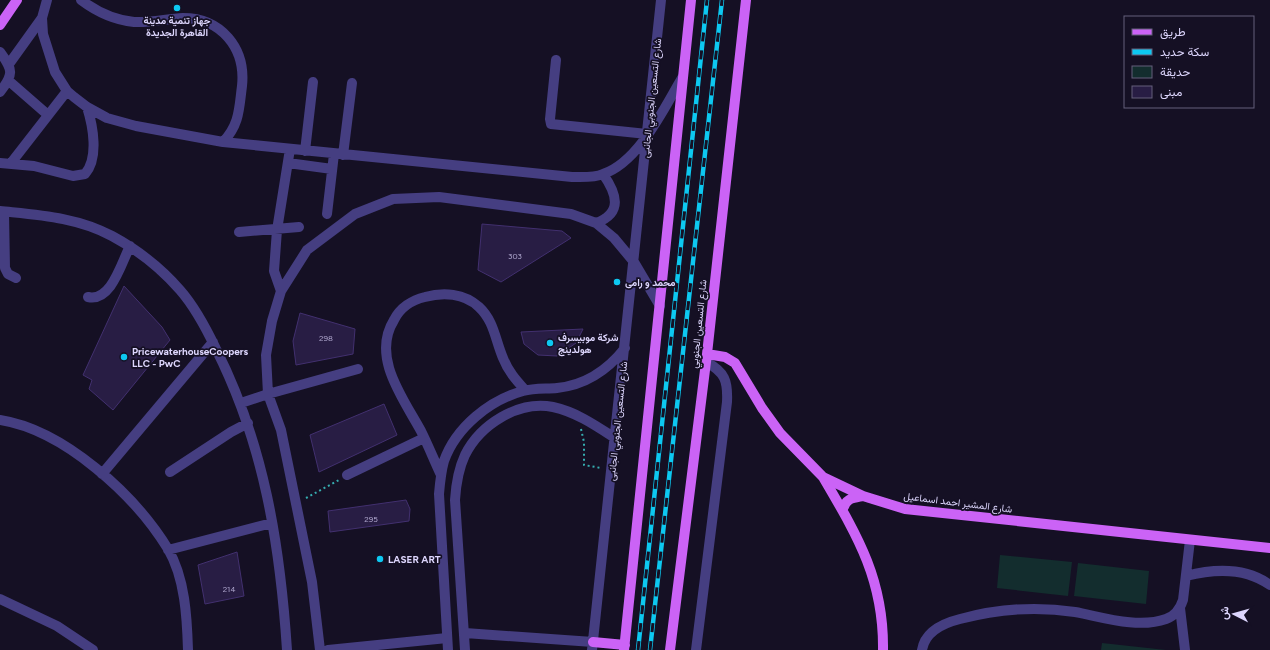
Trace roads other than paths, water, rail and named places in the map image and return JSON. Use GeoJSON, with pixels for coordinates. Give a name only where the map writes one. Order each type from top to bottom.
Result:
{"type":"FeatureCollection","features":[{"type":"Feature","properties":{"kind":"main road"},"geometry":{"type":"LineString","coordinates":[[0,25],[16,0]]}},
{"type":"Feature","properties":{"kind":"main road"},"geometry":{"type":"LineString","coordinates":[[592,646],[624,648],[682,78],[692,0]]}},
{"type":"Feature","properties":{"kind":"main road","name":"شارع التسعين الجنوبي"},"geometry":{"type":"LineString","coordinates":[[670,650],[707,358],[746,0]]}},
{"type":"Feature","properties":{"kind":"main road","name":"شارع المشير احمد اسماعيل"},"geometry":{"type":"LineString","coordinates":[[707,358],[725,357],[735,363],[762,408],[780,433],[823,477],[863,496],[905,509],[1270,548]]}},
{"type":"Feature","properties":{"kind":"main road"},"geometry":{"type":"LineString","coordinates":[[823,477],[843,509],[865,553],[875,580],[881,608],[883,650]]}},
{"type":"Feature","properties":{"kind":"main road"},"geometry":{"type":"LineString","coordinates":[[843,509],[844,503],[849,499],[863,496]]}},
{"type":"Feature","properties":{"kind":"street"},"geometry":{"type":"LineString","coordinates":[[9,64],[42,18],[47,0]]}},
{"type":"Feature","properties":{"kind":"street"},"geometry":{"type":"LineString","coordinates":[[81,0],[104,14],[119,19],[149,22],[183,18],[197,19],[210,23],[223,31],[239,54],[242,68],[237,123],[245,144]]}},
{"type":"Feature","properties":{"kind":"street","name":"شارع التسعين الجنوبي الجانبى"},"geometry":{"type":"LineString","coordinates":[[592,646],[661,0]]}},
{"type":"Feature","properties":{"kind":"street"},"geometry":{"type":"LineString","coordinates":[[42,18],[47,50],[55,72],[67,91],[87,107],[106,118],[136,126],[223,142],[572,177],[603,174],[628,159],[647,134],[682,78]]}},
{"type":"Feature","properties":{"kind":"street"},"geometry":{"type":"LineString","coordinates":[[0,52],[9,64],[11,71],[9,81],[0,92]]}},
{"type":"Feature","properties":{"kind":"street"},"geometry":{"type":"LineString","coordinates":[[556,60],[550,119],[551,124],[557,126],[647,134]]}},
{"type":"Feature","properties":{"kind":"street"},"geometry":{"type":"LineString","coordinates":[[9,81],[48,115]]}},
{"type":"Feature","properties":{"kind":"street"},"geometry":{"type":"LineString","coordinates":[[305,151],[313,82]]}},
{"type":"Feature","properties":{"kind":"street"},"geometry":{"type":"LineString","coordinates":[[327,214],[332,169],[338,154],[352,83]]}},
{"type":"Feature","properties":{"kind":"street"},"geometry":{"type":"LineString","coordinates":[[10,163],[67,91]]}},
{"type":"Feature","properties":{"kind":"street"},"geometry":{"type":"LineString","coordinates":[[0,163],[34,166],[77,176],[87,171],[93,146],[93,130],[87,107]]}},
{"type":"Feature","properties":{"kind":"street"},"geometry":{"type":"LineString","coordinates":[[223,142],[237,123]]}},
{"type":"Feature","properties":{"kind":"street"},"geometry":{"type":"LineString","coordinates":[[281,290],[274,271],[277,230],[290,149]]}},
{"type":"Feature","properties":{"kind":"street"},"geometry":{"type":"LineString","coordinates":[[288,163],[332,169]]}},
{"type":"Feature","properties":{"kind":"street"},"geometry":{"type":"LineString","coordinates":[[596,223],[605,220],[612,212],[615,203],[614,193],[603,174]]}},
{"type":"Feature","properties":{"kind":"street"},"geometry":{"type":"LineString","coordinates":[[320,650],[312,582],[296,503],[281,430],[268,394],[266,355],[272,320],[281,290],[307,250],[354,214],[394,199],[439,197],[571,214],[596,223],[614,238],[634,262],[660,306]]}},
{"type":"Feature","properties":{"kind":"street"},"geometry":{"type":"LineString","coordinates":[[16,278],[8,274],[5,268],[2,211],[53,216],[82,224],[110,235],[130,246],[160,269],[181,291],[198,315],[212,342],[241,403],[248,424],[263,476],[272,523],[280,574],[288,650]]}},
{"type":"Feature","properties":{"kind":"street"},"geometry":{"type":"LineString","coordinates":[[240,232],[299,227]]}},
{"type":"Feature","properties":{"kind":"street"},"geometry":{"type":"LineString","coordinates":[[88,296],[98,297],[106,292],[130,246]]}},
{"type":"Feature","properties":{"kind":"street"},"geometry":{"type":"LineString","coordinates":[[441,475],[424,438],[392,378],[385,352],[386,338],[391,324],[400,311],[414,301],[430,295],[446,294],[463,297],[478,306],[494,329],[500,352],[507,367],[525,390]]}},
{"type":"Feature","properties":{"kind":"street"},"geometry":{"type":"LineString","coordinates":[[102,474],[212,342]]}},
{"type":"Feature","properties":{"kind":"street"},"geometry":{"type":"LineString","coordinates":[[448,650],[440,516],[441,475],[445,459],[453,445],[474,417],[488,406],[525,390],[572,385],[588,380],[602,372],[615,361],[625,348]]}},
{"type":"Feature","properties":{"kind":"street"},"geometry":{"type":"LineString","coordinates":[[696,650],[728,389],[724,378],[707,358]]}},
{"type":"Feature","properties":{"kind":"street"},"geometry":{"type":"LineString","coordinates":[[241,403],[358,369]]}},
{"type":"Feature","properties":{"kind":"street"},"geometry":{"type":"LineString","coordinates":[[465,650],[455,500],[457,476],[465,455],[479,436],[494,422],[511,412],[531,407],[551,407],[571,412],[615,438]]}},
{"type":"Feature","properties":{"kind":"street"},"geometry":{"type":"LineString","coordinates":[[0,420],[25,426],[46,434],[71,450],[115,485],[143,516],[168,550],[178,575],[184,597],[188,650]]}},
{"type":"Feature","properties":{"kind":"street"},"geometry":{"type":"LineString","coordinates":[[170,472],[231,432],[248,424]]}},
{"type":"Feature","properties":{"kind":"street"},"geometry":{"type":"LineString","coordinates":[[348,475],[424,438]]}},
{"type":"Feature","properties":{"kind":"street"},"geometry":{"type":"LineString","coordinates":[[168,550],[272,523]]}},
{"type":"Feature","properties":{"kind":"street"},"geometry":{"type":"LineString","coordinates":[[922,650],[931,632],[945,623],[978,614],[1010,610],[1043,609],[1076,612],[1116,620],[1156,622],[1174,615],[1180,608],[1183,600],[1190,540]]}},
{"type":"Feature","properties":{"kind":"street"},"geometry":{"type":"LineString","coordinates":[[1186,576],[1206,571],[1227,571],[1248,574],[1270,585]]}},
{"type":"Feature","properties":{"kind":"street"},"geometry":{"type":"LineString","coordinates":[[443,576],[461,574]]}},
{"type":"Feature","properties":{"kind":"street"},"geometry":{"type":"LineString","coordinates":[[0,598],[57,626],[93,650]]}},
{"type":"Feature","properties":{"kind":"street"},"geometry":{"type":"LineString","coordinates":[[1180,608],[1185,650]]}},
{"type":"Feature","properties":{"kind":"street"},"geometry":{"type":"LineString","coordinates":[[465,633],[592,646]]}},
{"type":"Feature","properties":{"kind":"street"},"geometry":{"type":"LineString","coordinates":[[328,650],[447,638]]}},
{"type":"Feature","properties":{"kind":"railway"},"geometry":{"type":"LineString","coordinates":[[638,650],[707,0]]}},
{"type":"Feature","properties":{"kind":"railway"},"geometry":{"type":"LineString","coordinates":[[650,650],[722,0]]}},
{"type":"Feature","properties":{"kind":"place","name":"جهاز تنمية مدينة القاهرة الجديدة"},"geometry":{"type":"Point","coordinates":[177,8]}},
{"type":"Feature","properties":{"kind":"place","name":"محمد و رامى"},"geometry":{"type":"Point","coordinates":[617,282]}},
{"type":"Feature","properties":{"kind":"place","name":"شركة موبيسرف هولدينج"},"geometry":{"type":"Point","coordinates":[550,343]}},
{"type":"Feature","properties":{"kind":"place","name":"PricewaterhouseCoopers LLC - PwC"},"geometry":{"type":"Point","coordinates":[124,357]}},
{"type":"Feature","properties":{"kind":"place","name":"LASER ART"},"geometry":{"type":"Point","coordinates":[380,559]}}]}
